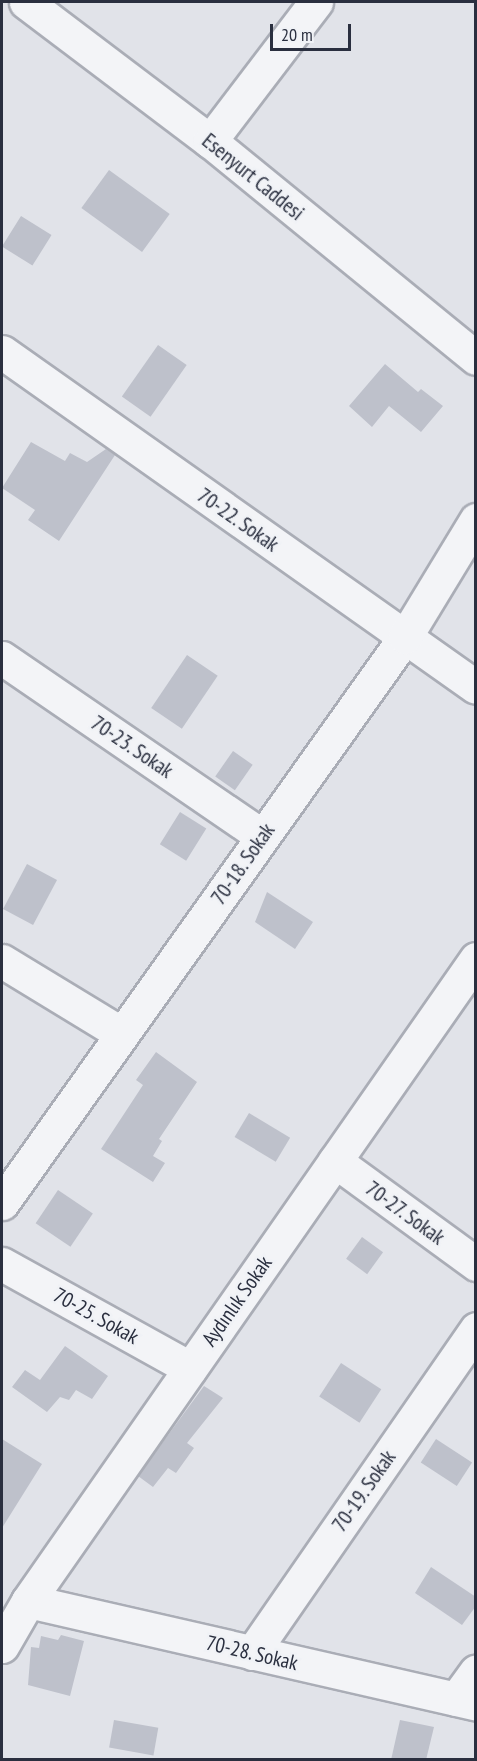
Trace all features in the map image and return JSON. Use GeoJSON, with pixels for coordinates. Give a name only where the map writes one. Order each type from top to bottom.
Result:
{"type":"FeatureCollection","features":[{"type":"Feature","properties":{"kind":"street","name":"Esenyurt Caddesi"},"geometry":{"type":"LineString","coordinates":[[26,2],[210,141],[476,358]]}},
{"type":"Feature","properties":{"kind":"street"},"geometry":{"type":"LineString","coordinates":[[210,141],[316,2]]}},
{"type":"Feature","properties":{"kind":"street","name":"70-22. Sokak"},"geometry":{"type":"LineString","coordinates":[[2,352],[476,687]]}},
{"type":"Feature","properties":{"kind":"street","name":"70-18. Sokak"},"geometry":{"type":"LineString","coordinates":[[2,1203],[405,637],[476,520]]}},
{"type":"Feature","properties":{"kind":"street","name":"70-23. Sokak"},"geometry":{"type":"LineString","coordinates":[[2,657],[262,836]]}},
{"type":"Feature","properties":{"kind":"street","name":"Aydınlık Sokak"},"geometry":{"type":"LineString","coordinates":[[2,1646],[28,1601],[476,959]]}},
{"type":"Feature","properties":{"kind":"street"},"geometry":{"type":"LineString","coordinates":[[2,961],[122,1034]]}},
{"type":"Feature","properties":{"kind":"street","name":"70-27. Sokak"},"geometry":{"type":"LineString","coordinates":[[335,1161],[476,1264]]}},
{"type":"Feature","properties":{"kind":"street","name":"70-25. Sokak"},"geometry":{"type":"LineString","coordinates":[[2,1264],[190,1368]]}},
{"type":"Feature","properties":{"kind":"street","name":"70-19. Sokak"},"geometry":{"type":"LineString","coordinates":[[252,1653],[476,1329]]}},
{"type":"Feature","properties":{"kind":"street","name":"70-28. Sokak"},"geometry":{"type":"LineString","coordinates":[[28,1601],[466,1702]]}},
{"type":"Feature","properties":{"kind":"street"},"geometry":{"type":"LineString","coordinates":[[466,1702],[476,1671]]}},
{"type":"Feature","properties":{"kind":"building"},"geometry":{"type":"Polygon","coordinates":[[[109,170],[170,214],[142,252],[81,208],[109,170]]]}},
{"type":"Feature","properties":{"kind":"building"},"geometry":{"type":"Polygon","coordinates":[[[21,216],[52,235],[32,266],[2,247],[21,216]]]}},
{"type":"Feature","properties":{"kind":"building"},"geometry":{"type":"Polygon","coordinates":[[[158,345],[187,365],[151,417],[122,397],[158,345]]]}},
{"type":"Feature","properties":{"kind":"building"},"geometry":{"type":"Polygon","coordinates":[[[385,364],[418,392],[421,389],[443,406],[421,432],[389,406],[372,427],[349,406],[385,364]]]}},
{"type":"Feature","properties":{"kind":"building"},"geometry":{"type":"Polygon","coordinates":[[[31,442],[65,461],[70,453],[87,462],[106,449],[115,455],[59,541],[28,520],[35,510],[2,488],[31,442]]]}},
{"type":"Feature","properties":{"kind":"building"},"geometry":{"type":"Polygon","coordinates":[[[187,655],[218,676],[182,729],[151,708],[187,655]]]}},
{"type":"Feature","properties":{"kind":"building"},"geometry":{"type":"Polygon","coordinates":[[[233,751],[253,765],[235,790],[215,776],[233,751]]]}},
{"type":"Feature","properties":{"kind":"building"},"geometry":{"type":"Polygon","coordinates":[[[180,812],[206,828],[186,861],[160,844],[180,812]]]}},
{"type":"Feature","properties":{"kind":"building"},"geometry":{"type":"Polygon","coordinates":[[[27,864],[57,880],[33,925],[3,909],[27,864]]]}},
{"type":"Feature","properties":{"kind":"building"},"geometry":{"type":"Polygon","coordinates":[[[267,892],[313,922],[295,949],[255,922],[267,892]]]}},
{"type":"Feature","properties":{"kind":"building"},"geometry":{"type":"Polygon","coordinates":[[[156,1052],[197,1082],[159,1139],[162,1141],[153,1156],[165,1163],[153,1182],[101,1149],[143,1085],[136,1080],[156,1052]]]}},
{"type":"Feature","properties":{"kind":"building"},"geometry":{"type":"Polygon","coordinates":[[[249,1113],[290,1138],[276,1162],[235,1137],[249,1113]]]}},
{"type":"Feature","properties":{"kind":"building"},"geometry":{"type":"Polygon","coordinates":[[[58,1190],[93,1213],[70,1247],[36,1223],[58,1190]]]}},
{"type":"Feature","properties":{"kind":"building"},"geometry":{"type":"Polygon","coordinates":[[[362,1237],[383,1252],[367,1274],[346,1259],[362,1237]]]}},
{"type":"Feature","properties":{"kind":"building"},"geometry":{"type":"Polygon","coordinates":[[[65,1346],[108,1376],[92,1399],[76,1390],[69,1400],[60,1397],[47,1412],[12,1387],[25,1370],[40,1380],[65,1346]]]}},
{"type":"Feature","properties":{"kind":"building"},"geometry":{"type":"Polygon","coordinates":[[[341,1363],[381,1389],[359,1423],[319,1397],[341,1363]]]}},
{"type":"Feature","properties":{"kind":"building"},"geometry":{"type":"Polygon","coordinates":[[[204,1386],[223,1398],[187,1443],[194,1448],[176,1473],[168,1468],[153,1487],[138,1476],[204,1386]]]}},
{"type":"Feature","properties":{"kind":"building"},"geometry":{"type":"Polygon","coordinates":[[[2,1439],[42,1464],[2,1528],[2,1439]]]}},
{"type":"Feature","properties":{"kind":"building"},"geometry":{"type":"Polygon","coordinates":[[[436,1439],[472,1462],[457,1486],[421,1462],[436,1439]]]}},
{"type":"Feature","properties":{"kind":"building"},"geometry":{"type":"Polygon","coordinates":[[[431,1567],[476,1597],[476,1606],[462,1625],[415,1593],[431,1567]]]}},
{"type":"Feature","properties":{"kind":"building"},"geometry":{"type":"Polygon","coordinates":[[[61,1635],[84,1641],[70,1696],[28,1685],[31,1647],[39,1648],[41,1636],[58,1640],[61,1635]]]}},
{"type":"Feature","properties":{"kind":"building"},"geometry":{"type":"Polygon","coordinates":[[[114,1720],[158,1728],[153,1755],[109,1748],[114,1720]]]}},
{"type":"Feature","properties":{"kind":"building"},"geometry":{"type":"Polygon","coordinates":[[[400,1720],[434,1727],[426,1760],[391,1760],[400,1720]]]}}]}
